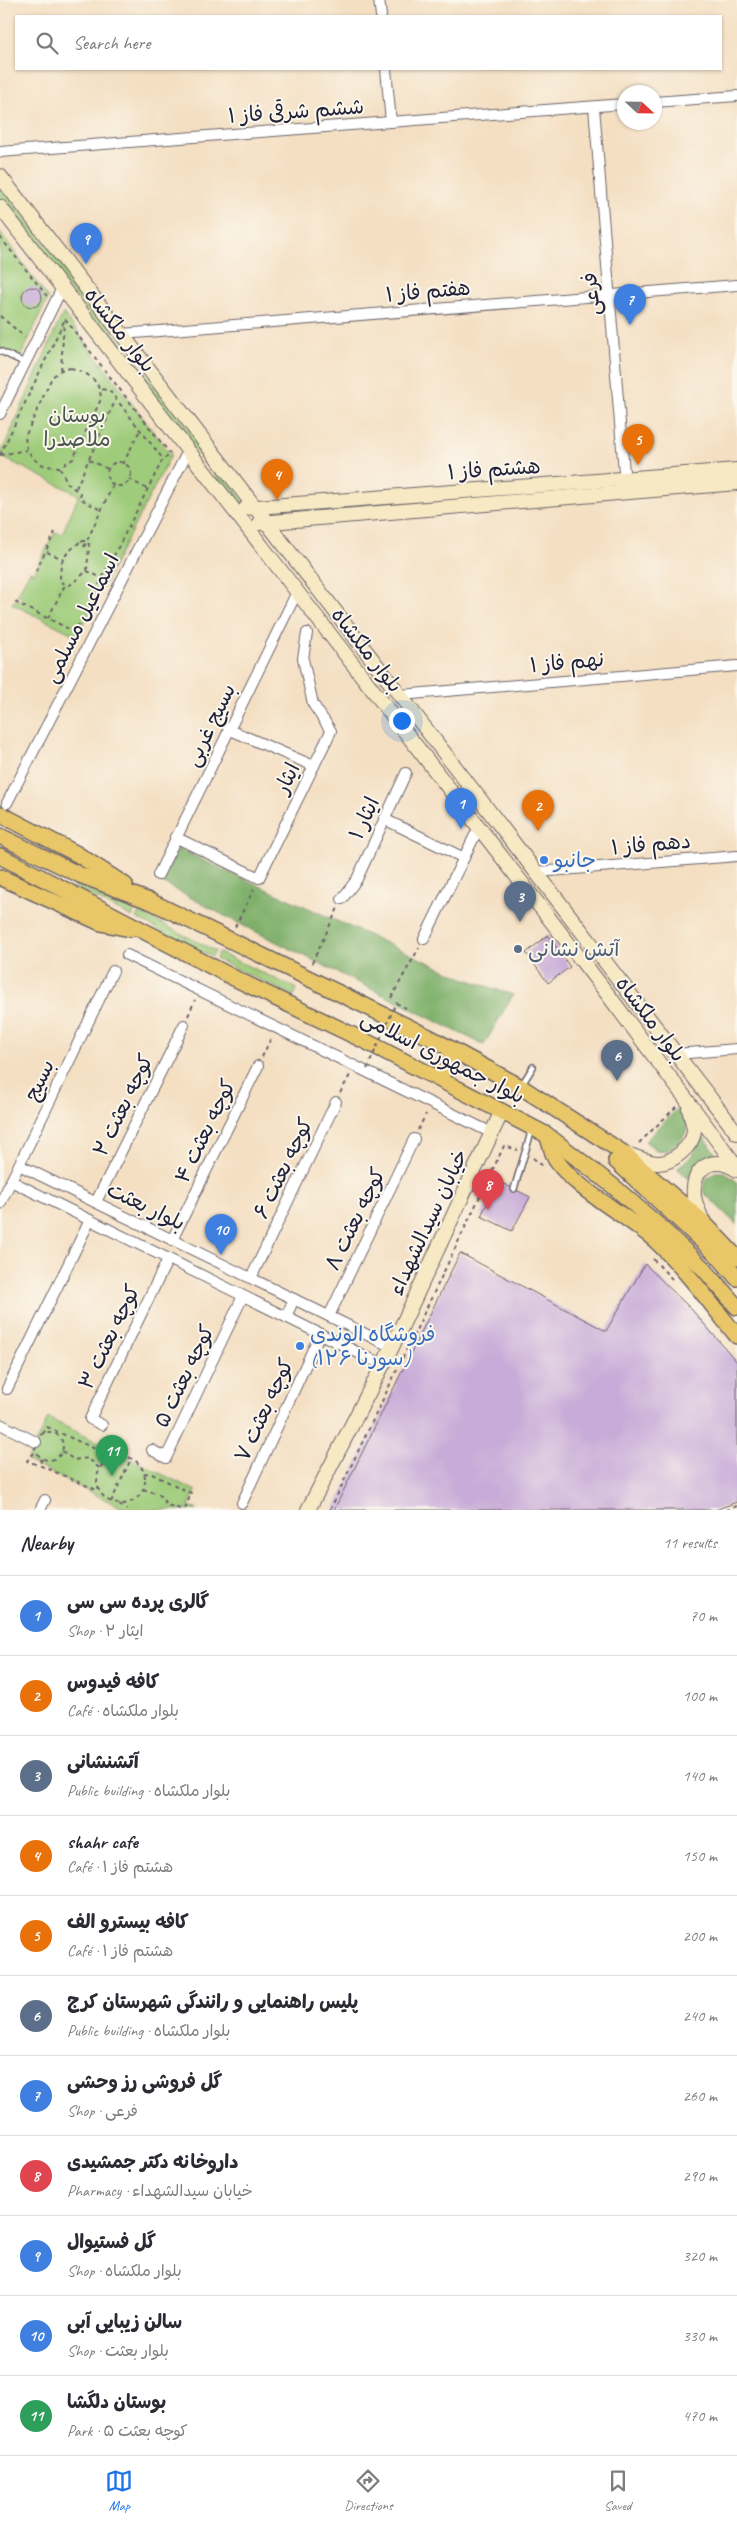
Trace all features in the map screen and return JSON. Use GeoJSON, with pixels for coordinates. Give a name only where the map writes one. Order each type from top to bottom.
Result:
{"type":"FeatureCollection","features":[{"type":"Feature","properties":{"kind":"main road","name":"بلوار ملکشاه"},"geometry":{"type":"LineString","coordinates":[[0,176],[737,1133]]}},
{"type":"Feature","properties":{"kind":"main road","name":"بلوار ملکشاه"},"geometry":{"type":"LineString","coordinates":[[0,207],[606,992],[683,1104],[737,1169]]}},
{"type":"Feature","properties":{"kind":"main road","name":"هشتم فاز ۱"},"geometry":{"type":"LineString","coordinates":[[245,524],[625,485],[737,470]]}},
{"type":"Feature","properties":{"kind":"main road","name":"هشتم فاز ۱"},"geometry":{"type":"LineString","coordinates":[[233,509],[625,485],[737,483]]}},
{"type":"Feature","properties":{"kind":"main road"},"geometry":{"type":"LineString","coordinates":[[4,809],[152,902]]}},
{"type":"Feature","properties":{"kind":"main road","name":"بلوار جمهوری اسلامی"},"geometry":{"type":"LineString","coordinates":[[0,836],[80,875],[152,902],[450,1049],[521,1087],[622,1152],[703,1222],[737,1258]]}},
{"type":"Feature","properties":{"kind":"main road","name":"بلوار جمهوری اسلامی"},"geometry":{"type":"LineString","coordinates":[[0,856],[234,978],[436,1077],[547,1135],[613,1186],[659,1226],[704,1269],[737,1306]]}},
{"type":"Feature","properties":{"kind":"main road"},"geometry":{"type":"LineString","coordinates":[[0,877],[101,923],[147,933]]}},
{"type":"Feature","properties":{"kind":"main road"},"geometry":{"type":"LineString","coordinates":[[567,942],[579,943],[583,932]]}},
{"type":"Feature","properties":{"kind":"main road"},"geometry":{"type":"LineString","coordinates":[[606,992],[604,986],[607,978],[617,976]]}},
{"type":"Feature","properties":{"kind":"main road"},"geometry":{"type":"LineString","coordinates":[[436,1077],[451,1066],[450,1049]]}},
{"type":"Feature","properties":{"kind":"main road"},"geometry":{"type":"LineString","coordinates":[[622,1152],[656,1163],[679,1154],[688,1145],[694,1132],[683,1104]]}},
{"type":"Feature","properties":{"kind":"main road","name":"خیابان سیدالشهداء"},"geometry":{"type":"LineString","coordinates":[[308,1510],[392,1347],[502,1111]]}},
{"type":"Feature","properties":{"kind":"main road"},"geometry":{"type":"LineString","coordinates":[[568,1116],[719,1257],[737,1278]]}},
{"type":"Feature","properties":{"kind":"main road"},"geometry":{"type":"LineString","coordinates":[[547,1135],[556,1160],[584,1188],[624,1214],[657,1242],[693,1280],[737,1336]]}},
{"type":"Feature","properties":{"kind":"main road"},"geometry":{"type":"LineString","coordinates":[[703,1222],[694,1198],[696,1180],[700,1170],[711,1164],[722,1162],[737,1169]]}},
{"type":"Feature","properties":{"kind":"street"},"geometry":{"type":"LineString","coordinates":[[379,0],[381,15]]}},
{"type":"Feature","properties":{"kind":"street"},"geometry":{"type":"LineString","coordinates":[[386,70],[390,122]]}},
{"type":"Feature","properties":{"kind":"street"},"geometry":{"type":"LineString","coordinates":[[662,101],[737,96]]}},
{"type":"Feature","properties":{"kind":"street","name":"ششم شرقی فاز ۱"},"geometry":{"type":"LineString","coordinates":[[0,152],[617,105]]}},
{"type":"Feature","properties":{"kind":"street","name":"فرعی"},"geometry":{"type":"LineString","coordinates":[[594,107],[625,485]]}},
{"type":"Feature","properties":{"kind":"street","name":"هفتم فاز ۱"},"geometry":{"type":"LineString","coordinates":[[122,334],[737,285]]}},
{"type":"Feature","properties":{"kind":"street"},"geometry":{"type":"LineString","coordinates":[[0,414],[62,288]]}},
{"type":"Feature","properties":{"kind":"street","name":"اسماعیل مسلمی"},"geometry":{"type":"LineString","coordinates":[[4,809],[188,451]]}},
{"type":"Feature","properties":{"kind":"street","name":"بسیج غربی"},"geometry":{"type":"LineString","coordinates":[[158,875],[228,729],[297,592]]}},
{"type":"Feature","properties":{"kind":"street","name":"ایثار"},"geometry":{"type":"LineString","coordinates":[[259,878],[331,731],[313,704],[303,659],[307,633]]}},
{"type":"Feature","properties":{"kind":"street","name":"نهم فاز ۱"},"geometry":{"type":"LineString","coordinates":[[401,695],[737,666]]}},
{"type":"Feature","properties":{"kind":"street"},"geometry":{"type":"LineString","coordinates":[[228,729],[314,766]]}},
{"type":"Feature","properties":{"kind":"street","name":"ایثار ۱"},"geometry":{"type":"LineString","coordinates":[[342,899],[357,879],[406,773]]}},
{"type":"Feature","properties":{"kind":"street"},"geometry":{"type":"LineString","coordinates":[[384,818],[464,858]]}},
{"type":"Feature","properties":{"kind":"street"},"geometry":{"type":"LineString","coordinates":[[424,939],[479,827]]}},
{"type":"Feature","properties":{"kind":"street"},"geometry":{"type":"LineString","coordinates":[[175,837],[259,878]]}},
{"type":"Feature","properties":{"kind":"street","name":"دهم فاز ۱"},"geometry":{"type":"LineString","coordinates":[[537,872],[737,856]]}},
{"type":"Feature","properties":{"kind":"street"},"geometry":{"type":"LineString","coordinates":[[128,955],[276,1028],[344,1058],[354,1066],[492,1133]]}},
{"type":"Feature","properties":{"kind":"street","name":"بسیج"},"geometry":{"type":"LineString","coordinates":[[0,1204],[113,972]]}},
{"type":"Feature","properties":{"kind":"street","name":"کوچه بعثت ۲"},"geometry":{"type":"LineString","coordinates":[[96,1202],[184,1025]]}},
{"type":"Feature","properties":{"kind":"street"},"geometry":{"type":"LineString","coordinates":[[676,1054],[737,1048]]}},
{"type":"Feature","properties":{"kind":"street","name":"کوچه بعثت ۴"},"geometry":{"type":"LineString","coordinates":[[172,1240],[258,1066]]}},
{"type":"Feature","properties":{"kind":"street","name":"کوچه بعثت ۶"},"geometry":{"type":"LineString","coordinates":[[250,1278],[336,1102]]}},
{"type":"Feature","properties":{"kind":"street","name":"کوچه بعثت ۸"},"geometry":{"type":"LineString","coordinates":[[329,1316],[414,1139]]}},
{"type":"Feature","properties":{"kind":"street","name":"بلوار بعثت"},"geometry":{"type":"LineString","coordinates":[[19,1165],[392,1347]]}},
{"type":"Feature","properties":{"kind":"street","name":"بلوار بعثت"},"geometry":{"type":"LineString","coordinates":[[11,1181],[382,1365]]}},
{"type":"Feature","properties":{"kind":"street"},"geometry":{"type":"LineString","coordinates":[[7,1389],[90,1220]]}},
{"type":"Feature","properties":{"kind":"street"},"geometry":{"type":"LineString","coordinates":[[129,1240],[137,1222]]}},
{"type":"Feature","properties":{"kind":"street","name":"کوچه بعثت ۳"},"geometry":{"type":"LineString","coordinates":[[102,1425],[90,1419],[168,1259]]}},
{"type":"Feature","properties":{"kind":"street"},"geometry":{"type":"LineString","coordinates":[[204,1276],[212,1259]]}},
{"type":"Feature","properties":{"kind":"street","name":"کوچه بعثت ۵"},"geometry":{"type":"LineString","coordinates":[[152,1450],[166,1458],[243,1296]]}},
{"type":"Feature","properties":{"kind":"street"},"geometry":{"type":"LineString","coordinates":[[286,1317],[294,1299]]}},
{"type":"Feature","properties":{"kind":"street","name":"کوچه بعثت ۷"},"geometry":{"type":"LineString","coordinates":[[242,1503],[320,1334]]}},
{"type":"Feature","properties":{"kind":"street"},"geometry":{"type":"LineString","coordinates":[[358,1352],[368,1344],[367,1335]]}},
{"type":"Feature","properties":{"kind":"street"},"geometry":{"type":"LineString","coordinates":[[0,1424],[36,1446]]}},
{"type":"Feature","properties":{"kind":"street"},"geometry":{"type":"LineString","coordinates":[[40,1510],[45,1500]]}},
{"type":"Feature","properties":{"kind":"lane"},"geometry":{"type":"LineString","coordinates":[[0,351],[25,364]]}},
{"type":"Feature","properties":{"kind":"lane"},"geometry":{"type":"LineString","coordinates":[[521,1087],[533,1068]]}},
{"type":"Feature","properties":{"kind":"lane"},"geometry":{"type":"LineString","coordinates":[[514,1189],[530,1136],[528,1125]]}},
{"type":"Feature","properties":{"kind":"path"},"geometry":{"type":"LineString","coordinates":[[0,237],[48,298]]}},
{"type":"Feature","properties":{"kind":"path"},"geometry":{"type":"LineString","coordinates":[[0,246],[4,242]]}},
{"type":"Feature","properties":{"kind":"path"},"geometry":{"type":"LineString","coordinates":[[0,316],[34,345]]}},
{"type":"Feature","properties":{"kind":"path"},"geometry":{"type":"LineString","coordinates":[[61,370],[65,318]]}},
{"type":"Feature","properties":{"kind":"path"},"geometry":{"type":"LineString","coordinates":[[0,455],[65,318]]}},
{"type":"Feature","properties":{"kind":"path"},"geometry":{"type":"LineString","coordinates":[[16,602],[75,632],[163,458],[171,455],[65,318]]}},
{"type":"Feature","properties":{"kind":"path"},"geometry":{"type":"LineString","coordinates":[[71,368],[84,372],[94,379],[100,390],[100,399],[73,459],[60,467],[45,466],[35,460],[27,450],[25,437],[52,377],[61,370],[71,368]]}},
{"type":"Feature","properties":{"kind":"path"},"geometry":{"type":"LineString","coordinates":[[100,390],[109,390],[163,458]]}},
{"type":"Feature","properties":{"kind":"path"},"geometry":{"type":"LineString","coordinates":[[76,488],[116,399]]}},
{"type":"Feature","properties":{"kind":"path"},"geometry":{"type":"LineString","coordinates":[[123,464],[140,430]]}},
{"type":"Feature","properties":{"kind":"path"},"geometry":{"type":"LineString","coordinates":[[0,455],[27,450]]}},
{"type":"Feature","properties":{"kind":"path"},"geometry":{"type":"LineString","coordinates":[[89,460],[108,469]]}},
{"type":"Feature","properties":{"kind":"path"},"geometry":{"type":"LineString","coordinates":[[115,463],[123,464],[129,468],[129,479],[124,485],[113,485],[108,479],[108,469],[115,463]]}},
{"type":"Feature","properties":{"kind":"path"},"geometry":{"type":"LineString","coordinates":[[60,467],[68,484],[76,488],[80,493],[81,499],[102,510]]}},
{"type":"Feature","properties":{"kind":"path"},"geometry":{"type":"LineString","coordinates":[[129,479],[147,489]]}},
{"type":"Feature","properties":{"kind":"path"},"geometry":{"type":"LineString","coordinates":[[84,547],[113,485]]}},
{"type":"Feature","properties":{"kind":"path"},"geometry":{"type":"LineString","coordinates":[[36,571],[55,532]]}},
{"type":"Feature","properties":{"kind":"path"},"geometry":{"type":"LineString","coordinates":[[81,541],[86,541],[89,544],[87,570],[70,585],[65,585],[60,582],[60,564],[65,554],[81,541]]}},
{"type":"Feature","properties":{"kind":"path"},"geometry":{"type":"LineString","coordinates":[[46,551],[63,559]]}},
{"type":"Feature","properties":{"kind":"path"},"geometry":{"type":"LineString","coordinates":[[87,570],[102,578]]}},
{"type":"Feature","properties":{"kind":"path"},"geometry":{"type":"LineString","coordinates":[[48,618],[65,585]]}},
{"type":"Feature","properties":{"kind":"path"},"geometry":{"type":"LineString","coordinates":[[236,927],[259,878]]}},
{"type":"Feature","properties":{"kind":"path"},"geometry":{"type":"LineString","coordinates":[[312,962],[342,899]]}},
{"type":"Feature","properties":{"kind":"path"},"geometry":{"type":"LineString","coordinates":[[391,998],[424,939]]}},
{"type":"Feature","properties":{"kind":"path"},"geometry":{"type":"LineString","coordinates":[[184,1025],[200,990]]}},
{"type":"Feature","properties":{"kind":"path"},"geometry":{"type":"LineString","coordinates":[[367,1068],[396,1003],[406,1008]]}},
{"type":"Feature","properties":{"kind":"path"},"geometry":{"type":"LineString","coordinates":[[258,1066],[276,1028]]}},
{"type":"Feature","properties":{"kind":"path"},"geometry":{"type":"LineString","coordinates":[[336,1102],[354,1066]]}},
{"type":"Feature","properties":{"kind":"path"},"geometry":{"type":"LineString","coordinates":[[414,1139],[431,1103]]}},
{"type":"Feature","properties":{"kind":"path"},"geometry":{"type":"LineString","coordinates":[[639,1143],[683,1104]]}},
{"type":"Feature","properties":{"kind":"path"},"geometry":{"type":"LineString","coordinates":[[330,1510],[504,1146],[526,1152],[547,1170]]}},
{"type":"Feature","properties":{"kind":"path"},"geometry":{"type":"LineString","coordinates":[[650,1255],[677,1284]]}},
{"type":"Feature","properties":{"kind":"path"},"geometry":{"type":"LineString","coordinates":[[42,1458],[54,1460],[62,1451],[61,1439],[47,1427],[27,1461],[99,1491],[111,1502],[128,1510]]}},
{"type":"Feature","properties":{"kind":"path"},"geometry":{"type":"LineString","coordinates":[[43,1434],[52,1431],[113,1457],[131,1458],[142,1468],[144,1473],[143,1489],[132,1501],[117,1504]]}},
{"type":"Feature","properties":{"kind":"path"},"geometry":{"type":"LineString","coordinates":[[36,1446],[42,1458],[39,1465]]}},
{"type":"Feature","properties":{"kind":"path"},"geometry":{"type":"LineString","coordinates":[[62,1451],[74,1460],[88,1458],[99,1468]]}},
{"type":"Feature","properties":{"kind":"path"},"geometry":{"type":"LineString","coordinates":[[99,1491],[96,1477],[99,1468],[113,1457]]}},
{"type":"Feature","properties":{"kind":"path"},"geometry":{"type":"LineString","coordinates":[[111,1502],[131,1458]]}},
{"type":"Feature","properties":{"kind":"path"},"geometry":{"type":"LineString","coordinates":[[143,1489],[159,1494],[167,1505],[184,1510],[191,1493],[152,1474],[144,1473]]}},
{"type":"Feature","properties":{"kind":"path"},"geometry":{"type":"LineString","coordinates":[[726,1510],[737,1506]]}},
{"type":"Feature","properties":{"kind":"green space"},"geometry":{"type":"Polygon","coordinates":[[[0,185],[245,502],[237,504],[0,200],[0,185]]]}},
{"type":"Feature","properties":{"kind":"green space","name":"بوستان ملاصدرا"},"geometry":{"type":"Polygon","coordinates":[[[0,232],[48,298],[20,358],[0,348],[0,232]]]}},
{"type":"Feature","properties":{"kind":"green space","name":"بوستان ملاصدرا"},"geometry":{"type":"Polygon","coordinates":[[[63,313],[171,455],[77,636],[12,604],[16,599],[20,601],[22,597],[17,595],[30,571],[34,573],[55,532],[62,534],[79,495],[0,456],[63,313]]]}},
{"type":"Feature","properties":{"kind":"green space"},"geometry":{"type":"Polygon","coordinates":[[[178,849],[463,978],[513,995],[484,1045],[238,923],[161,882],[178,849]]]}},
{"type":"Feature","properties":{"kind":"green space"},"geometry":{"type":"Polygon","coordinates":[[[75,884],[135,910],[132,917],[74,887],[75,884]]]}},
{"type":"Feature","properties":{"kind":"green space"},"geometry":{"type":"Polygon","coordinates":[[[139,912],[215,951],[212,957],[136,918],[139,912]]]}},
{"type":"Feature","properties":{"kind":"green space"},"geometry":{"type":"Polygon","coordinates":[[[218,952],[297,989],[294,996],[216,959],[218,952]]]}},
{"type":"Feature","properties":{"kind":"green space"},"geometry":{"type":"Polygon","coordinates":[[[679,1107],[686,1120],[686,1132],[679,1142],[668,1151],[656,1150],[645,1141],[679,1107]]]}},
{"type":"Feature","properties":{"kind":"green space"},"geometry":{"type":"Polygon","coordinates":[[[702,1135],[716,1154],[706,1157],[699,1162],[689,1179],[677,1168],[693,1155],[702,1135]]]}},
{"type":"Feature","properties":{"kind":"green space"},"geometry":{"type":"Polygon","coordinates":[[[715,1172],[725,1172],[737,1182],[737,1225],[704,1193],[706,1181],[715,1172]]]}},
{"type":"Feature","properties":{"kind":"green space"},"geometry":{"type":"Polygon","coordinates":[[[48,1418],[196,1491],[189,1506],[198,1510],[127,1510],[27,1461],[48,1418]]]}},
{"type":"Feature","properties":{"kind":"building"},"geometry":{"type":"Polygon","coordinates":[[[32,287],[39,290],[42,297],[39,304],[32,307],[25,304],[22,297],[25,290],[32,287]]]}},
{"type":"Feature","properties":{"kind":"building"},"geometry":{"type":"Polygon","coordinates":[[[548,935],[570,967],[548,983],[526,953],[548,935]]]}},
{"type":"Feature","properties":{"kind":"building"},"geometry":{"type":"Polygon","coordinates":[[[498,1181],[530,1197],[512,1231],[481,1216],[498,1181]]]}},
{"type":"Feature","properties":{"kind":"building"},"geometry":{"type":"Polygon","coordinates":[[[460,1253],[606,1331],[645,1264],[692,1310],[737,1362],[737,1502],[715,1510],[334,1510],[460,1253]]]}},
{"type":"Feature","properties":{"kind":"place","name":"گل فستیوال"},"geometry":{"type":"Point","coordinates":[86,264]}},
{"type":"Feature","properties":{"kind":"place","name":"گل فروشی رز وحشی"},"geometry":{"type":"Point","coordinates":[630,325]}},
{"type":"Feature","properties":{"kind":"place","name":"کافه بیسترو الف"},"geometry":{"type":"Point","coordinates":[638,465]}},
{"type":"Feature","properties":{"kind":"place","name":"shahr cafe"},"geometry":{"type":"Point","coordinates":[277,500]}},
{"type":"Feature","properties":{"kind":"place","name":"گالری پرده سی سی"},"geometry":{"type":"Point","coordinates":[461,829]}},
{"type":"Feature","properties":{"kind":"place","name":"كافه فيدوس"},"geometry":{"type":"Point","coordinates":[538,831]}},
{"type":"Feature","properties":{"kind":"place","name":"جانبو"},"geometry":{"type":"Point","coordinates":[544,860]}},
{"type":"Feature","properties":{"kind":"place","name":"آتشنشانی"},"geometry":{"type":"Point","coordinates":[520,922]}},
{"type":"Feature","properties":{"kind":"place","name":"آتش نشانی"},"geometry":{"type":"Point","coordinates":[518,949]}},
{"type":"Feature","properties":{"kind":"place","name":"پلیس راهنمایی و رانندگی شهرستان کرج"},"geometry":{"type":"Point","coordinates":[617,1081]}},
{"type":"Feature","properties":{"kind":"place","name":"داروخانه دکتر جمشیدی"},"geometry":{"type":"Point","coordinates":[488,1210]}},
{"type":"Feature","properties":{"kind":"place","name":"سالن زیبایی آبی"},"geometry":{"type":"Point","coordinates":[221,1255]}},
{"type":"Feature","properties":{"kind":"place","name":"فروشگاه الوندی (سورنا ۱۲۶)"},"geometry":{"type":"Point","coordinates":[300,1346]}},
{"type":"Feature","properties":{"kind":"place","name":"بوستان دلگشا"},"geometry":{"type":"Point","coordinates":[112,1476]}}]}
